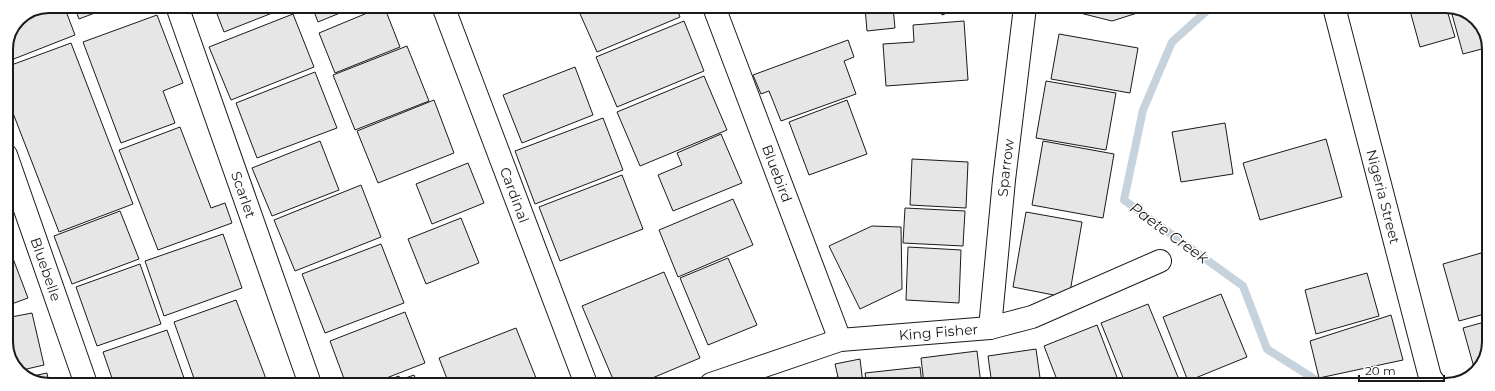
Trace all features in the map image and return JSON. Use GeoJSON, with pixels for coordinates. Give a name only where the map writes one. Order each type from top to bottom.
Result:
{"type":"FeatureCollection","features":[{"type":"Feature","properties":{"kind":"street","name":"Scarlet"},"geometry":{"type":"LineString","coordinates":[[179,13],[308,378]]}},
{"type":"Feature","properties":{"kind":"street","name":"Cardinal"},"geometry":{"type":"LineString","coordinates":[[446,13],[584,378]]}},
{"type":"Feature","properties":{"kind":"street","name":"Bluebird"},"geometry":{"type":"LineString","coordinates":[[716,13],[840,340]]}},
{"type":"Feature","properties":{"kind":"street","name":"Sparrow"},"geometry":{"type":"LineString","coordinates":[[990,328],[1004,180],[1025,13]]}},
{"type":"Feature","properties":{"kind":"street","name":"Nigeria Street"},"geometry":{"type":"LineString","coordinates":[[1336,13],[1431,378]]}},
{"type":"Feature","properties":{"kind":"street","name":"Bluebelle"},"geometry":{"type":"LineString","coordinates":[[13,175],[84,378]]}},
{"type":"Feature","properties":{"kind":"street","name":"King Fisher"},"geometry":{"type":"LineString","coordinates":[[729,378],[840,340],[990,328],[1032,317],[1160,262]]}},
{"type":"Feature","properties":{"kind":"building"},"geometry":{"type":"Polygon","coordinates":[[[50,13],[67,13],[75,35],[13,59],[14,42],[19,29],[29,19],[36,16],[50,13]]]}},
{"type":"Feature","properties":{"kind":"building"},"geometry":{"type":"Polygon","coordinates":[[[77,13],[95,13],[79,19],[77,13]]]}},
{"type":"Feature","properties":{"kind":"building"},"geometry":{"type":"Polygon","coordinates":[[[217,13],[272,13],[224,32],[217,13]]]}},
{"type":"Feature","properties":{"kind":"building"},"geometry":{"type":"Polygon","coordinates":[[[315,13],[340,13],[318,22],[315,13]]]}},
{"type":"Feature","properties":{"kind":"building"},"geometry":{"type":"Polygon","coordinates":[[[367,13],[387,13],[400,47],[335,73],[319,33],[367,13]]]}},
{"type":"Feature","properties":{"kind":"building"},"geometry":{"type":"Polygon","coordinates":[[[580,13],[678,13],[680,17],[597,52],[580,13]]]}},
{"type":"Feature","properties":{"kind":"building"},"geometry":{"type":"Polygon","coordinates":[[[866,13],[894,13],[895,28],[867,31],[866,13]]]}},
{"type":"Feature","properties":{"kind":"building"},"geometry":{"type":"Polygon","coordinates":[[[1080,13],[1137,13],[1112,21],[1080,13]]]}},
{"type":"Feature","properties":{"kind":"building"},"geometry":{"type":"Polygon","coordinates":[[[1411,13],[1448,13],[1455,37],[1420,47],[1411,13]]]}},
{"type":"Feature","properties":{"kind":"building"},"geometry":{"type":"Polygon","coordinates":[[[1452,13],[1470,22],[1477,31],[1481,42],[1482,49],[1463,54],[1452,13]]]}},
{"type":"Feature","properties":{"kind":"building"},"geometry":{"type":"Polygon","coordinates":[[[293,14],[314,67],[231,100],[209,47],[293,14]]]}},
{"type":"Feature","properties":{"kind":"building"},"geometry":{"type":"Polygon","coordinates":[[[157,15],[183,83],[163,91],[175,123],[121,143],[83,42],[157,15]]]}},
{"type":"Feature","properties":{"kind":"building"},"geometry":{"type":"Polygon","coordinates":[[[684,21],[704,71],[617,107],[596,57],[684,21]]]}},
{"type":"Feature","properties":{"kind":"building"},"geometry":{"type":"Polygon","coordinates":[[[964,21],[968,80],[886,86],[883,44],[914,42],[913,25],[964,21]]]}},
{"type":"Feature","properties":{"kind":"building"},"geometry":{"type":"Polygon","coordinates":[[[1059,34],[1138,48],[1130,93],[1051,79],[1059,34]]]}},
{"type":"Feature","properties":{"kind":"building"},"geometry":{"type":"Polygon","coordinates":[[[848,40],[854,57],[844,61],[856,94],[781,121],[769,91],[761,94],[753,75],[848,40]]]}},
{"type":"Feature","properties":{"kind":"building"},"geometry":{"type":"Polygon","coordinates":[[[71,43],[133,204],[59,232],[13,113],[13,64],[71,43]]]}},
{"type":"Feature","properties":{"kind":"building"},"geometry":{"type":"Polygon","coordinates":[[[407,46],[429,101],[355,130],[333,75],[407,46]]]}},
{"type":"Feature","properties":{"kind":"building"},"geometry":{"type":"Polygon","coordinates":[[[575,67],[593,115],[522,143],[503,95],[575,67]]]}},
{"type":"Feature","properties":{"kind":"building"},"geometry":{"type":"Polygon","coordinates":[[[315,72],[337,128],[257,158],[236,103],[315,72]]]}},
{"type":"Feature","properties":{"kind":"building"},"geometry":{"type":"Polygon","coordinates":[[[704,76],[727,130],[640,166],[617,112],[704,76]]]}},
{"type":"Feature","properties":{"kind":"building"},"geometry":{"type":"Polygon","coordinates":[[[1046,81],[1116,93],[1106,150],[1036,138],[1046,81]]]}},
{"type":"Feature","properties":{"kind":"building"},"geometry":{"type":"Polygon","coordinates":[[[434,100],[454,153],[378,183],[357,131],[434,100]]]}},
{"type":"Feature","properties":{"kind":"building"},"geometry":{"type":"Polygon","coordinates":[[[847,100],[867,154],[809,175],[789,122],[847,100]]]}},
{"type":"Feature","properties":{"kind":"building"},"geometry":{"type":"Polygon","coordinates":[[[603,118],[623,170],[535,204],[515,151],[603,118]]]}},
{"type":"Feature","properties":{"kind":"building"},"geometry":{"type":"Polygon","coordinates":[[[1225,123],[1233,174],[1181,182],[1172,132],[1225,123]]]}},
{"type":"Feature","properties":{"kind":"building"},"geometry":{"type":"Polygon","coordinates":[[[180,127],[211,208],[225,203],[232,223],[158,250],[119,150],[180,127]]]}},
{"type":"Feature","properties":{"kind":"building"},"geometry":{"type":"Polygon","coordinates":[[[721,134],[742,183],[673,211],[658,175],[682,165],[677,153],[721,134]]]}},
{"type":"Feature","properties":{"kind":"building"},"geometry":{"type":"Polygon","coordinates":[[[1326,139],[1342,197],[1260,220],[1243,163],[1326,139]]]}},
{"type":"Feature","properties":{"kind":"building"},"geometry":{"type":"Polygon","coordinates":[[[320,141],[339,190],[272,216],[252,168],[320,141]]]}},
{"type":"Feature","properties":{"kind":"building"},"geometry":{"type":"Polygon","coordinates":[[[1043,141],[1114,154],[1103,218],[1032,205],[1043,141]]]}},
{"type":"Feature","properties":{"kind":"building"},"geometry":{"type":"Polygon","coordinates":[[[912,159],[968,162],[966,208],[910,205],[912,159]]]}},
{"type":"Feature","properties":{"kind":"building"},"geometry":{"type":"Polygon","coordinates":[[[468,163],[484,203],[432,224],[416,184],[468,163]]]}},
{"type":"Feature","properties":{"kind":"building"},"geometry":{"type":"Polygon","coordinates":[[[622,175],[643,229],[560,261],[539,207],[622,175]]]}},
{"type":"Feature","properties":{"kind":"building"},"geometry":{"type":"Polygon","coordinates":[[[361,185],[381,237],[295,271],[274,220],[361,185]]]}},
{"type":"Feature","properties":{"kind":"building"},"geometry":{"type":"Polygon","coordinates":[[[733,199],[753,245],[678,277],[659,230],[733,199]]]}},
{"type":"Feature","properties":{"kind":"building"},"geometry":{"type":"Polygon","coordinates":[[[905,208],[965,211],[963,246],[903,243],[905,208]]]}},
{"type":"Feature","properties":{"kind":"building"},"geometry":{"type":"Polygon","coordinates":[[[120,211],[139,259],[72,284],[54,236],[120,211]]]}},
{"type":"Feature","properties":{"kind":"building"},"geometry":{"type":"Polygon","coordinates":[[[1026,212],[1082,222],[1069,298],[1013,287],[1026,212]]]}},
{"type":"Feature","properties":{"kind":"building"},"geometry":{"type":"Polygon","coordinates":[[[461,218],[479,263],[426,284],[408,239],[461,218]]]}},
{"type":"Feature","properties":{"kind":"building"},"geometry":{"type":"Polygon","coordinates":[[[872,226],[901,227],[902,289],[860,309],[829,246],[872,226]]]}},
{"type":"Feature","properties":{"kind":"building"},"geometry":{"type":"Polygon","coordinates":[[[223,234],[242,288],[164,316],[145,261],[223,234]]]}},
{"type":"Feature","properties":{"kind":"building"},"geometry":{"type":"Polygon","coordinates":[[[381,244],[404,303],[325,333],[302,274],[381,244]]]}},
{"type":"Feature","properties":{"kind":"building"},"geometry":{"type":"Polygon","coordinates":[[[908,247],[961,250],[959,303],[906,300],[908,247]]]}},
{"type":"Feature","properties":{"kind":"building"},"geometry":{"type":"Polygon","coordinates":[[[1482,253],[1482,315],[1459,321],[1443,264],[1482,253]]]}},
{"type":"Feature","properties":{"kind":"building"},"geometry":{"type":"Polygon","coordinates":[[[728,258],[757,325],[708,345],[680,278],[728,258]]]}},
{"type":"Feature","properties":{"kind":"building"},"geometry":{"type":"Polygon","coordinates":[[[13,259],[28,298],[13,303],[13,259]]]}},
{"type":"Feature","properties":{"kind":"building"},"geometry":{"type":"Polygon","coordinates":[[[140,264],[161,324],[97,346],[76,287],[140,264]]]}},
{"type":"Feature","properties":{"kind":"building"},"geometry":{"type":"Polygon","coordinates":[[[664,272],[700,358],[652,378],[612,378],[582,306],[664,272]]]}},
{"type":"Feature","properties":{"kind":"building"},"geometry":{"type":"Polygon","coordinates":[[[1367,273],[1379,316],[1316,334],[1305,290],[1367,273]]]}},
{"type":"Feature","properties":{"kind":"building"},"geometry":{"type":"Polygon","coordinates":[[[1221,294],[1247,357],[1195,378],[1187,378],[1163,317],[1221,294]]]}},
{"type":"Feature","properties":{"kind":"building"},"geometry":{"type":"Polygon","coordinates":[[[236,300],[266,378],[194,378],[174,322],[236,300]]]}},
{"type":"Feature","properties":{"kind":"building"},"geometry":{"type":"Polygon","coordinates":[[[1148,304],[1178,378],[1123,378],[1101,323],[1148,304]]]}},
{"type":"Feature","properties":{"kind":"building"},"geometry":{"type":"Polygon","coordinates":[[[405,312],[425,363],[386,378],[344,378],[330,341],[405,312]]]}},
{"type":"Feature","properties":{"kind":"building"},"geometry":{"type":"Polygon","coordinates":[[[32,313],[44,365],[25,369],[18,360],[13,344],[13,317],[32,313]]]}},
{"type":"Feature","properties":{"kind":"building"},"geometry":{"type":"Polygon","coordinates":[[[1391,315],[1403,360],[1319,378],[1310,341],[1391,315]]]}},
{"type":"Feature","properties":{"kind":"building"},"geometry":{"type":"Polygon","coordinates":[[[1482,323],[1481,351],[1473,365],[1463,328],[1482,323]]]}},
{"type":"Feature","properties":{"kind":"building"},"geometry":{"type":"Polygon","coordinates":[[[1097,325],[1117,378],[1056,378],[1044,346],[1097,325]]]}},
{"type":"Feature","properties":{"kind":"building"},"geometry":{"type":"Polygon","coordinates":[[[516,328],[536,378],[447,378],[439,358],[516,328]]]}},
{"type":"Feature","properties":{"kind":"building"},"geometry":{"type":"Polygon","coordinates":[[[167,330],[184,378],[112,378],[103,352],[167,330]]]}},
{"type":"Feature","properties":{"kind":"building"},"geometry":{"type":"Polygon","coordinates":[[[1036,349],[1040,378],[991,378],[988,356],[1036,349]]]}},
{"type":"Feature","properties":{"kind":"building"},"geometry":{"type":"Polygon","coordinates":[[[977,351],[980,378],[923,378],[921,358],[977,351]]]}},
{"type":"Feature","properties":{"kind":"building"},"geometry":{"type":"Polygon","coordinates":[[[860,359],[862,378],[832,378],[838,377],[835,364],[860,359]]]}},
{"type":"Feature","properties":{"kind":"building"},"geometry":{"type":"Polygon","coordinates":[[[920,367],[921,378],[866,378],[865,373],[920,367]]]}},
{"type":"Feature","properties":{"kind":"building"},"geometry":{"type":"Polygon","coordinates":[[[47,373],[48,378],[40,377],[36,375],[47,373]]]}},
{"type":"Feature","properties":{"kind":"building"},"geometry":{"type":"Polygon","coordinates":[[[414,375],[415,378],[406,378],[414,375]]]}},
{"type":"Feature","properties":{"kind":"waterway","name":"Paete Creek"},"geometry":{"type":"LineString","coordinates":[[1204,13],[1172,42],[1143,110],[1124,200],[1243,286],[1267,349],[1313,378]]}}]}
